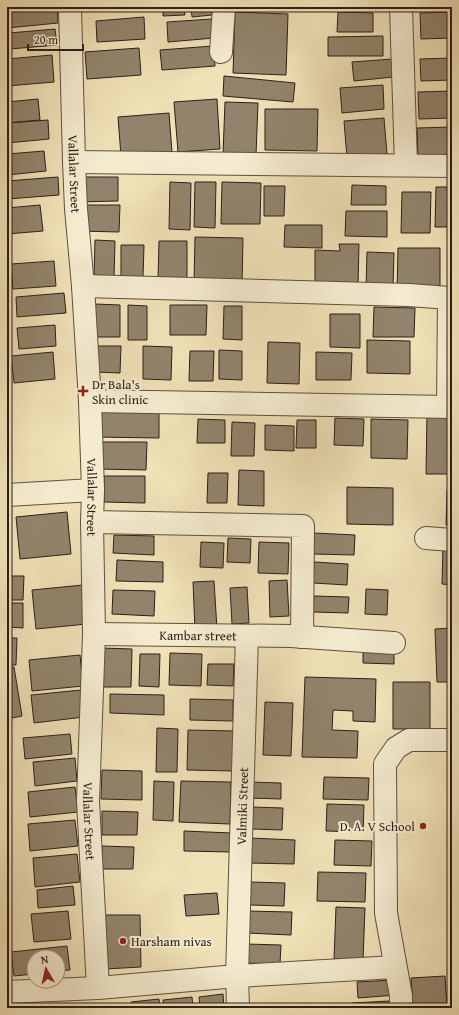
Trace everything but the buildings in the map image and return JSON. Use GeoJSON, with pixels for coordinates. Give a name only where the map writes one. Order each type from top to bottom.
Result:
{"type":"FeatureCollection","features":[{"type":"Feature","properties":{"kind":"street","name":"Vallalar Street"},"geometry":{"type":"LineString","coordinates":[[70,7],[76,209],[83,286],[90,401],[93,490],[92,522],[94,634],[88,801],[98,988]]}},
{"type":"Feature","properties":{"kind":"street"},"geometry":{"type":"LineString","coordinates":[[221,52],[224,7]]}},
{"type":"Feature","properties":{"kind":"street"},"geometry":{"type":"LineString","coordinates":[[401,7],[406,165]]}},
{"type":"Feature","properties":{"kind":"street"},"geometry":{"type":"LineString","coordinates":[[74,162],[452,166]]}},
{"type":"Feature","properties":{"kind":"street"},"geometry":{"type":"LineString","coordinates":[[83,286],[409,294],[449,298],[450,406],[90,401]]}},
{"type":"Feature","properties":{"kind":"street"},"geometry":{"type":"LineString","coordinates":[[7,496],[93,490]]}},
{"type":"Feature","properties":{"kind":"street"},"geometry":{"type":"LineString","coordinates":[[92,522],[303,526],[302,637]]}},
{"type":"Feature","properties":{"kind":"street"},"geometry":{"type":"LineString","coordinates":[[426,538],[452,540]]}},
{"type":"Feature","properties":{"kind":"street","name":"Kambar street"},"geometry":{"type":"LineString","coordinates":[[94,634],[302,637],[394,643]]}},
{"type":"Feature","properties":{"kind":"street","name":"Valmiki Street"},"geometry":{"type":"LineString","coordinates":[[238,1008],[237,976],[247,636]]}},
{"type":"Feature","properties":{"kind":"street"},"geometry":{"type":"LineString","coordinates":[[401,1008],[401,996],[386,913],[385,764],[396,748],[409,740],[452,740]]}},
{"type":"Feature","properties":{"kind":"street"},"geometry":{"type":"LineString","coordinates":[[7,992],[98,988],[237,976],[395,966]]}},
{"type":"Feature","properties":{"kind":"place","name":"Dr Bala's Skin clinic"},"geometry":{"type":"Point","coordinates":[83,391]}},
{"type":"Feature","properties":{"kind":"place","name":"D. A. V School"},"geometry":{"type":"Point","coordinates":[423,826]}},
{"type":"Feature","properties":{"kind":"place","name":"Harsham nivas"},"geometry":{"type":"Point","coordinates":[123,941]}}]}
